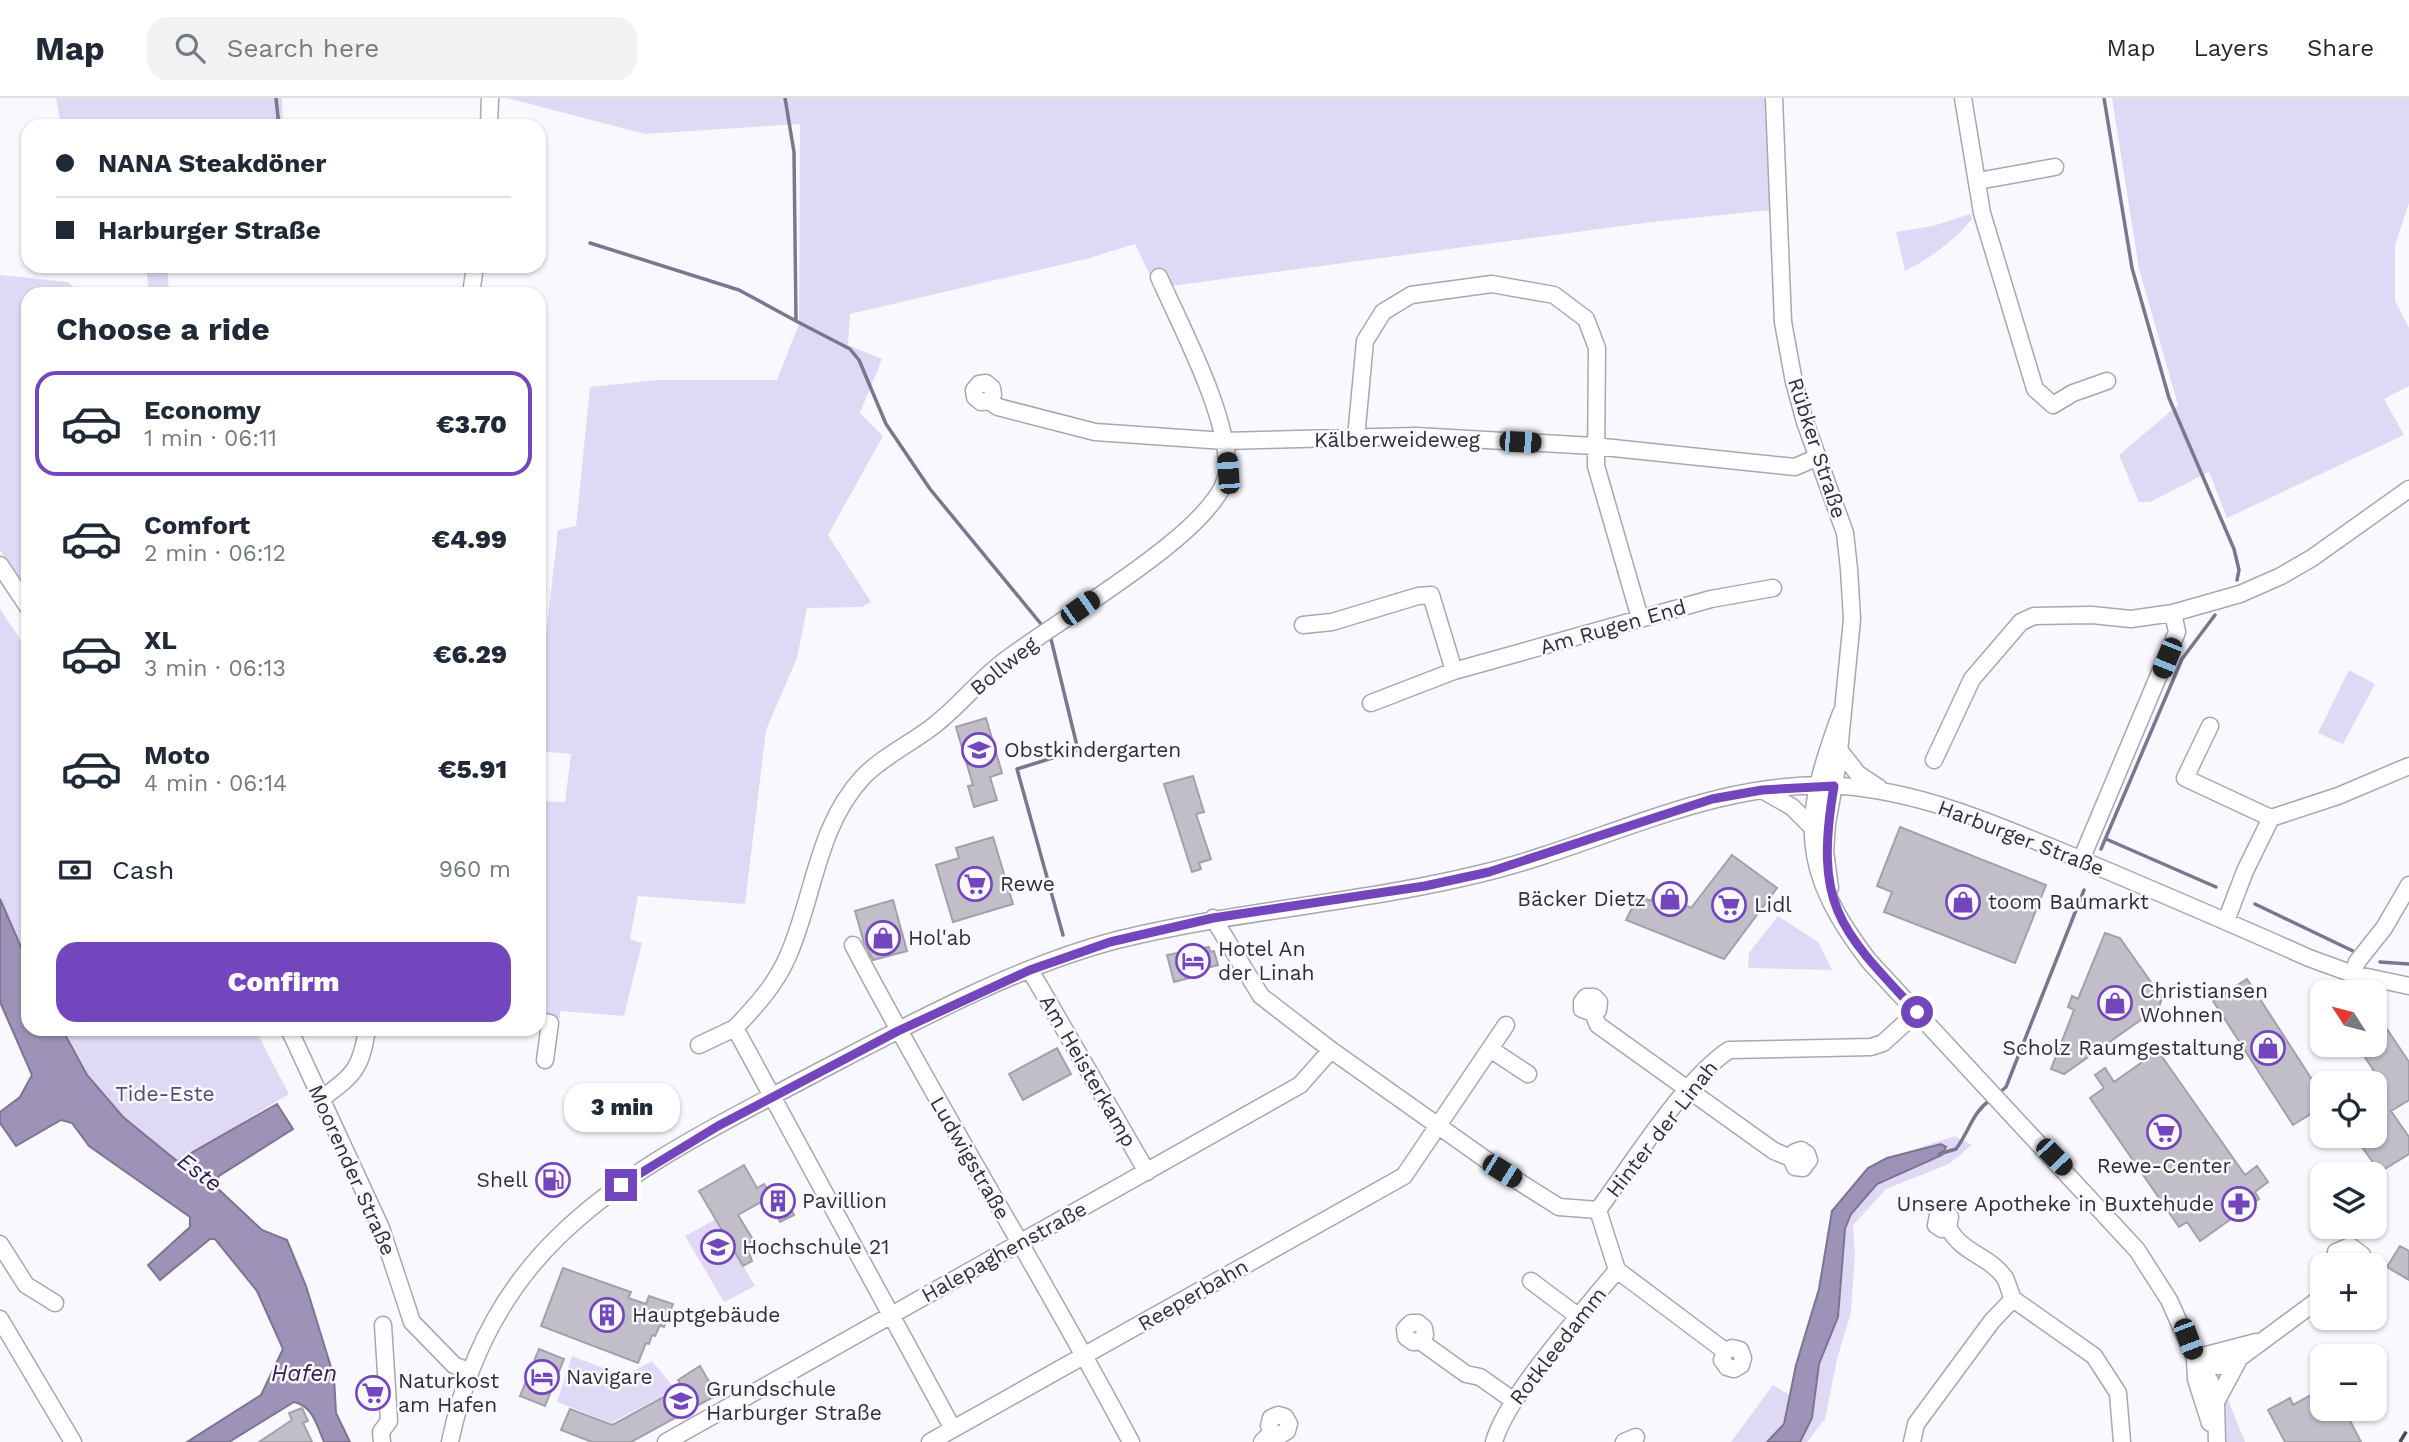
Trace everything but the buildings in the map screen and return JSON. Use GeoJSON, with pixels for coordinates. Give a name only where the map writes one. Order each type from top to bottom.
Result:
{"type":"FeatureCollection","features":[{"type":"Feature","properties":{"kind":"street"},"geometry":{"type":"LineString","coordinates":[[489,119],[490,98]]}},
{"type":"Feature","properties":{"kind":"street","name":"Rübker Straße"},"geometry":{"type":"LineString","coordinates":[[1774,98],[1780,297],[1794,382],[1845,533],[1849,569],[1852,619],[1839,750],[1826,786]]}},
{"type":"Feature","properties":{"kind":"street"},"geometry":{"type":"LineString","coordinates":[[1963,98],[1982,213],[2035,389],[2053,405],[2073,393],[2107,381]]}},
{"type":"Feature","properties":{"kind":"street"},"geometry":{"type":"LineString","coordinates":[[1978,181],[2055,167]]}},
{"type":"Feature","properties":{"kind":"street","name":"Bollweg"},"geometry":{"type":"LineString","coordinates":[[699,1045],[735,1028],[777,979],[790,954],[836,813],[864,776],[933,727],[997,666],[1172,543],[1197,521],[1219,496],[1228,473],[1225,441],[1207,388],[1158,277]]}},
{"type":"Feature","properties":{"kind":"street"},"geometry":{"type":"LineString","coordinates":[[1356,438],[1365,341],[1383,312],[1411,295],[1492,284],[1554,295],[1586,319],[1597,348],[1598,422],[1594,446],[1595,467],[1640,618]]}},
{"type":"Feature","properties":{"kind":"street","name":"Kälberweideweg"},"geometry":{"type":"LineString","coordinates":[[989,401],[998,407],[1095,432],[1225,441],[1416,436],[1594,446],[1795,467],[1818,457]]}},
{"type":"Feature","properties":{"kind":"street"},"geometry":{"type":"LineString","coordinates":[[1934,760],[1972,679],[2021,622],[2034,616],[2092,615],[2131,619],[2173,613],[2240,594],[2281,576],[2312,558],[2409,489]]}},
{"type":"Feature","properties":{"kind":"street"},"geometry":{"type":"LineString","coordinates":[[0,565],[21,596]]}},
{"type":"Feature","properties":{"kind":"street","name":"Am Rugen End"},"geometry":{"type":"LineString","coordinates":[[1371,703],[1454,671],[1711,599],[1773,588]]}},
{"type":"Feature","properties":{"kind":"street"},"geometry":{"type":"LineString","coordinates":[[1303,625],[1332,622],[1418,596],[1431,595],[1454,671]]}},
{"type":"Feature","properties":{"kind":"street"},"geometry":{"type":"LineString","coordinates":[[2081,860],[2177,632],[2173,613]]}},
{"type":"Feature","properties":{"kind":"street","name":"Rübker Straße"},"geometry":{"type":"LineString","coordinates":[[1826,786],[1841,713]]}},
{"type":"Feature","properties":{"kind":"street"},"geometry":{"type":"LineString","coordinates":[[2210,726],[2185,778],[2271,818],[2339,796],[2409,766]]}},
{"type":"Feature","properties":{"kind":"street"},"geometry":{"type":"LineString","coordinates":[[1839,750],[1858,774],[1888,792]]}},
{"type":"Feature","properties":{"kind":"street"},"geometry":{"type":"LineString","coordinates":[[1826,786],[1811,826],[1817,871],[1834,907],[1869,961],[2137,1250],[2169,1300],[2195,1357],[2210,1381],[2216,1402],[2217,1442]]}},
{"type":"Feature","properties":{"kind":"street"},"geometry":{"type":"LineString","coordinates":[[1826,786],[1825,851],[1834,907]]}},
{"type":"Feature","properties":{"kind":"street","name":"Harburger Straße"},"geometry":{"type":"LineString","coordinates":[[453,1438],[468,1371],[493,1322],[557,1238],[645,1168],[772,1096],[898,1031],[1030,970],[1110,942],[1213,918],[1425,886],[1489,872],[1667,812],[1762,790],[1826,786],[1888,792],[1987,821],[2353,974],[2409,986]]}},
{"type":"Feature","properties":{"kind":"street"},"geometry":{"type":"LineString","coordinates":[[1762,790],[1792,807],[1811,826]]}},
{"type":"Feature","properties":{"kind":"street"},"geometry":{"type":"LineString","coordinates":[[2226,921],[2245,871],[2271,818]]}},
{"type":"Feature","properties":{"kind":"street"},"geometry":{"type":"LineString","coordinates":[[2353,974],[2357,962],[2384,928],[2409,885]]}},
{"type":"Feature","properties":{"kind":"street","name":"Hinter der Linah"},"geometry":{"type":"LineString","coordinates":[[1213,918],[1261,996],[1438,1127],[1559,1207],[1598,1210],[1688,1089],[1715,1059],[1729,1049],[1871,1047],[1883,1043],[1917,1012]]}},
{"type":"Feature","properties":{"kind":"street","name":"Ludwigstraße"},"geometry":{"type":"LineString","coordinates":[[853,945],[898,1031],[1085,1356],[1131,1442]]}},
{"type":"Feature","properties":{"kind":"street","name":"Am Heisterkamp"},"geometry":{"type":"LineString","coordinates":[[1030,970],[1147,1172]]}},
{"type":"Feature","properties":{"kind":"street"},"geometry":{"type":"LineString","coordinates":[[1593,1013],[1598,1025],[1774,1151],[1791,1158]]}},
{"type":"Feature","properties":{"kind":"street"},"geometry":{"type":"LineString","coordinates":[[545,1060],[550,1023],[546,1022]]}},
{"type":"Feature","properties":{"kind":"street","name":"Reeperbahn"},"geometry":{"type":"LineString","coordinates":[[930,1442],[1404,1176],[1506,1026]]}},
{"type":"Feature","properties":{"kind":"street"},"geometry":{"type":"LineString","coordinates":[[735,1028],[953,1429]]}},
{"type":"Feature","properties":{"kind":"street","name":"Moorender Straße"},"geometry":{"type":"LineString","coordinates":[[292,1036],[382,1228],[412,1322],[454,1365],[468,1371]]}},
{"type":"Feature","properties":{"kind":"street"},"geometry":{"type":"LineString","coordinates":[[321,1099],[344,1082],[362,1061],[367,1036]]}},
{"type":"Feature","properties":{"kind":"street"},"geometry":{"type":"LineString","coordinates":[[1490,1049],[1528,1074]]}},
{"type":"Feature","properties":{"kind":"street","name":"Halepaghenstraße"},"geometry":{"type":"LineString","coordinates":[[673,1440],[1300,1085],[1331,1050]]}},
{"type":"Feature","properties":{"kind":"street","name":"Rotkleedamm"},"geometry":{"type":"LineString","coordinates":[[1494,1442],[1499,1425],[1514,1401],[1617,1270],[1598,1210]]}},
{"type":"Feature","properties":{"kind":"street"},"geometry":{"type":"LineString","coordinates":[[1948,1227],[1956,1242],[2005,1278],[2013,1299],[2094,1356],[2118,1393],[2122,1442]]}},
{"type":"Feature","properties":{"kind":"street"},"geometry":{"type":"LineString","coordinates":[[0,1244],[26,1285],[55,1303]]}},
{"type":"Feature","properties":{"kind":"street"},"geometry":{"type":"LineString","coordinates":[[2336,1253],[2350,1246],[2359,1253]]}},
{"type":"Feature","properties":{"kind":"street"},"geometry":{"type":"LineString","coordinates":[[1617,1270],[1725,1351]]}},
{"type":"Feature","properties":{"kind":"street"},"geometry":{"type":"LineString","coordinates":[[1531,1281],[1579,1317]]}},
{"type":"Feature","properties":{"kind":"street"},"geometry":{"type":"LineString","coordinates":[[1912,1442],[1916,1424],[1992,1321],[2013,1299]]}},
{"type":"Feature","properties":{"kind":"street"},"geometry":{"type":"LineString","coordinates":[[2216,1402],[2238,1361],[2258,1342],[2310,1305]]}},
{"type":"Feature","properties":{"kind":"street"},"geometry":{"type":"LineString","coordinates":[[0,1319],[73,1442]]}},
{"type":"Feature","properties":{"kind":"street"},"geometry":{"type":"LineString","coordinates":[[382,1442],[381,1432],[389,1421],[383,1325]]}},
{"type":"Feature","properties":{"kind":"street"},"geometry":{"type":"LineString","coordinates":[[1420,1341],[1466,1374],[1480,1377],[1514,1401]]}},
{"type":"Feature","properties":{"kind":"street"},"geometry":{"type":"LineString","coordinates":[[2195,1357],[2258,1342]]}},
{"type":"Feature","properties":{"kind":"street"},"geometry":{"type":"LineString","coordinates":[[2195,1357],[2215,1366],[2238,1361]]}},
{"type":"Feature","properties":{"kind":"street"},"geometry":{"type":"LineString","coordinates":[[2195,1357],[2196,1379],[2217,1442]]}},
{"type":"Feature","properties":{"kind":"green space"},"geometry":{"type":"Polygon","coordinates":[[[56,98],[282,98],[283,119],[60,119],[56,98]]]}},
{"type":"Feature","properties":{"kind":"green space"},"geometry":{"type":"Polygon","coordinates":[[[507,98],[1766,98],[1771,210],[1652,222],[1156,288],[1135,244],[1086,259],[850,314],[848,345],[882,359],[860,413],[883,436],[828,535],[871,602],[862,607],[807,608],[797,658],[766,730],[745,904],[638,896],[630,939],[642,943],[624,1016],[560,1011],[560,1018],[546,1016],[546,801],[565,802],[571,754],[546,752],[546,635],[558,530],[576,526],[590,387],[658,380],[777,380],[799,324],[800,124],[645,134],[507,98]]]}},
{"type":"Feature","properties":{"kind":"green space"},"geometry":{"type":"Polygon","coordinates":[[[2112,98],[2409,98],[2409,203],[2395,245],[2395,301],[2409,328],[2409,386],[2384,399],[2404,435],[2227,518],[2209,472],[2150,502],[2139,502],[2119,455],[2178,405],[2139,269],[2112,98]]]}},
{"type":"Feature","properties":{"kind":"green space"},"geometry":{"type":"Polygon","coordinates":[[[1970,214],[1972,219],[1950,242],[1905,271],[1896,232],[1933,226],[1970,214]]]}},
{"type":"Feature","properties":{"kind":"green space"},"geometry":{"type":"Polygon","coordinates":[[[147,273],[168,273],[168,287],[148,287],[147,273]]]}},
{"type":"Feature","properties":{"kind":"green space"},"geometry":{"type":"Polygon","coordinates":[[[0,275],[68,282],[73,287],[21,287],[21,583],[0,550],[0,275]]]}},
{"type":"Feature","properties":{"kind":"green space","name":"Tide-Este"},"geometry":{"type":"Polygon","coordinates":[[[0,609],[21,640],[21,1036],[259,1036],[289,1094],[177,1162],[89,1146],[72,1123],[61,1120],[0,1002],[0,609]]]}},
{"type":"Feature","properties":{"kind":"green space"},"geometry":{"type":"Polygon","coordinates":[[[2349,670],[2375,684],[2343,744],[2318,733],[2349,670]]]}},
{"type":"Feature","properties":{"kind":"green space"},"geometry":{"type":"Polygon","coordinates":[[[1778,916],[1818,942],[1832,970],[1748,968],[1749,953],[1778,916]]]}},
{"type":"Feature","properties":{"kind":"green space"},"geometry":{"type":"Polygon","coordinates":[[[1955,1136],[1972,1145],[1949,1164],[1886,1189],[1853,1225],[1855,1253],[1851,1312],[1837,1359],[1825,1419],[1807,1442],[1731,1442],[1773,1385],[1791,1396],[1796,1365],[1819,1289],[1832,1211],[1868,1168],[1887,1158],[1955,1136]]]}},
{"type":"Feature","properties":{"kind":"green space"},"geometry":{"type":"Polygon","coordinates":[[[716,1219],[755,1286],[724,1302],[685,1236],[716,1219]]]}},
{"type":"Feature","properties":{"kind":"green space"},"geometry":{"type":"Polygon","coordinates":[[[572,1356],[624,1376],[652,1361],[675,1389],[611,1423],[557,1402],[572,1356]]]}},
{"type":"Feature","properties":{"kind":"green space"},"geometry":{"type":"Polygon","coordinates":[[[2220,1380],[2245,1442],[2225,1442],[2220,1380]]]}},
{"type":"Feature","properties":{"kind":"water","name":"Hafen"},"geometry":{"type":"Polygon","coordinates":[[[0,899],[21,947],[21,1036],[66,1036],[87,1075],[123,1117],[177,1161],[277,1104],[293,1129],[219,1176],[214,1185],[262,1230],[287,1240],[306,1286],[334,1377],[336,1413],[350,1442],[324,1442],[310,1412],[294,1402],[229,1442],[187,1442],[261,1395],[283,1349],[257,1291],[215,1239],[210,1239],[160,1280],[148,1265],[190,1227],[190,1217],[89,1146],[72,1123],[61,1120],[16,1146],[0,1123],[0,1112],[20,1097],[32,1075],[0,1002],[0,899]]]}},
{"type":"Feature","properties":{"kind":"water"},"geometry":{"type":"Polygon","coordinates":[[[1941,1144],[1946,1147],[1942,1155],[1877,1184],[1851,1214],[1845,1229],[1838,1317],[1819,1364],[1812,1418],[1800,1442],[1767,1442],[1784,1424],[1796,1365],[1819,1289],[1832,1211],[1868,1168],[1887,1158],[1941,1144]]]}},
{"type":"Feature","properties":{"kind":"waterway"},"geometry":{"type":"LineString","coordinates":[[276,98],[278,119]]}},
{"type":"Feature","properties":{"kind":"waterway"},"geometry":{"type":"LineString","coordinates":[[785,98],[794,152],[796,321],[850,349],[859,360],[886,424],[930,489],[1041,624]]}},
{"type":"Feature","properties":{"kind":"waterway"},"geometry":{"type":"LineString","coordinates":[[2104,98],[2132,268],[2169,398],[2234,549],[2239,570],[2237,580]]}},
{"type":"Feature","properties":{"kind":"waterway"},"geometry":{"type":"LineString","coordinates":[[590,243],[739,290],[796,321]]}},
{"type":"Feature","properties":{"kind":"waterway"},"geometry":{"type":"LineString","coordinates":[[2101,849],[2182,659],[2215,615]]}},
{"type":"Feature","properties":{"kind":"waterway"},"geometry":{"type":"LineString","coordinates":[[1051,639],[1078,750],[1017,769],[1063,935]]}},
{"type":"Feature","properties":{"kind":"waterway"},"geometry":{"type":"LineString","coordinates":[[2106,839],[2216,887]]}},
{"type":"Feature","properties":{"kind":"waterway"},"geometry":{"type":"LineString","coordinates":[[1999,1093],[2006,1087],[2084,890]]}},
{"type":"Feature","properties":{"kind":"waterway"},"geometry":{"type":"LineString","coordinates":[[2255,904],[2353,951]]}},
{"type":"Feature","properties":{"kind":"waterway"},"geometry":{"type":"LineString","coordinates":[[2380,962],[2409,964]]}},
{"type":"Feature","properties":{"kind":"waterway"},"geometry":{"type":"LineString","coordinates":[[1939,1154],[1956,1149],[1975,1117],[1990,1100]]}},
{"type":"Feature","properties":{"kind":"railway"},"geometry":{"type":"LineString","coordinates":[[2400,1442],[2409,1427]]}},
{"type":"Feature","properties":{"kind":"place","name":"Obstkindergarten"},"geometry":{"type":"Point","coordinates":[979,750]}},
{"type":"Feature","properties":{"kind":"place","name":"Rewe"},"geometry":{"type":"Point","coordinates":[975,884]}},
{"type":"Feature","properties":{"kind":"place","name":"Bäcker Dietz"},"geometry":{"type":"Point","coordinates":[1670,899]}},
{"type":"Feature","properties":{"kind":"place","name":"toom Baumarkt"},"geometry":{"type":"Point","coordinates":[1963,902]}},
{"type":"Feature","properties":{"kind":"place","name":"Lidl"},"geometry":{"type":"Point","coordinates":[1729,905]}},
{"type":"Feature","properties":{"kind":"place","name":"Hol'ab"},"geometry":{"type":"Point","coordinates":[883,938]}},
{"type":"Feature","properties":{"kind":"place","name":"Hotel An der Linah"},"geometry":{"type":"Point","coordinates":[1193,961]}},
{"type":"Feature","properties":{"kind":"place","name":"Christiansen Wohnen"},"geometry":{"type":"Point","coordinates":[2115,1003]}},
{"type":"Feature","properties":{"kind":"place","name":"Scholz Raumgestaltung"},"geometry":{"type":"Point","coordinates":[2268,1048]}},
{"type":"Feature","properties":{"kind":"place","name":"Rewe-Center"},"geometry":{"type":"Point","coordinates":[2164,1132]}},
{"type":"Feature","properties":{"kind":"place","name":"Shell"},"geometry":{"type":"Point","coordinates":[553,1180]}},
{"type":"Feature","properties":{"kind":"place","name":"Pavillion"},"geometry":{"type":"Point","coordinates":[778,1201]}},
{"type":"Feature","properties":{"kind":"place","name":"Unsere Apotheke in Buxtehude"},"geometry":{"type":"Point","coordinates":[2239,1204]}},
{"type":"Feature","properties":{"kind":"place","name":"Hochschule 21"},"geometry":{"type":"Point","coordinates":[718,1247]}},
{"type":"Feature","properties":{"kind":"place","name":"Hauptgebäude"},"geometry":{"type":"Point","coordinates":[607,1315]}},
{"type":"Feature","properties":{"kind":"place","name":"Navigare"},"geometry":{"type":"Point","coordinates":[542,1377]}},
{"type":"Feature","properties":{"kind":"place","name":"Naturkost am Hafen"},"geometry":{"type":"Point","coordinates":[373,1393]}},
{"type":"Feature","properties":{"kind":"place","name":"Grundschule Harburger Straße"},"geometry":{"type":"Point","coordinates":[681,1401]}},
{"type":"Feature","properties":{"kind":"route"},"geometry":{"type":"LineString","coordinates":[[621,1185],[718,1126],[898,1031],[1030,970],[1110,942],[1213,918],[1425,886],[1489,872],[1667,812],[1712,799],[1762,790],[1834,786],[1825,851],[1834,907],[1851,938],[1869,961],[1917,1012]]}},
{"type":"Feature","properties":{"kind":"water label","name":"Este"},"geometry":{"type":"Point","coordinates":[200,1172]}}]}
